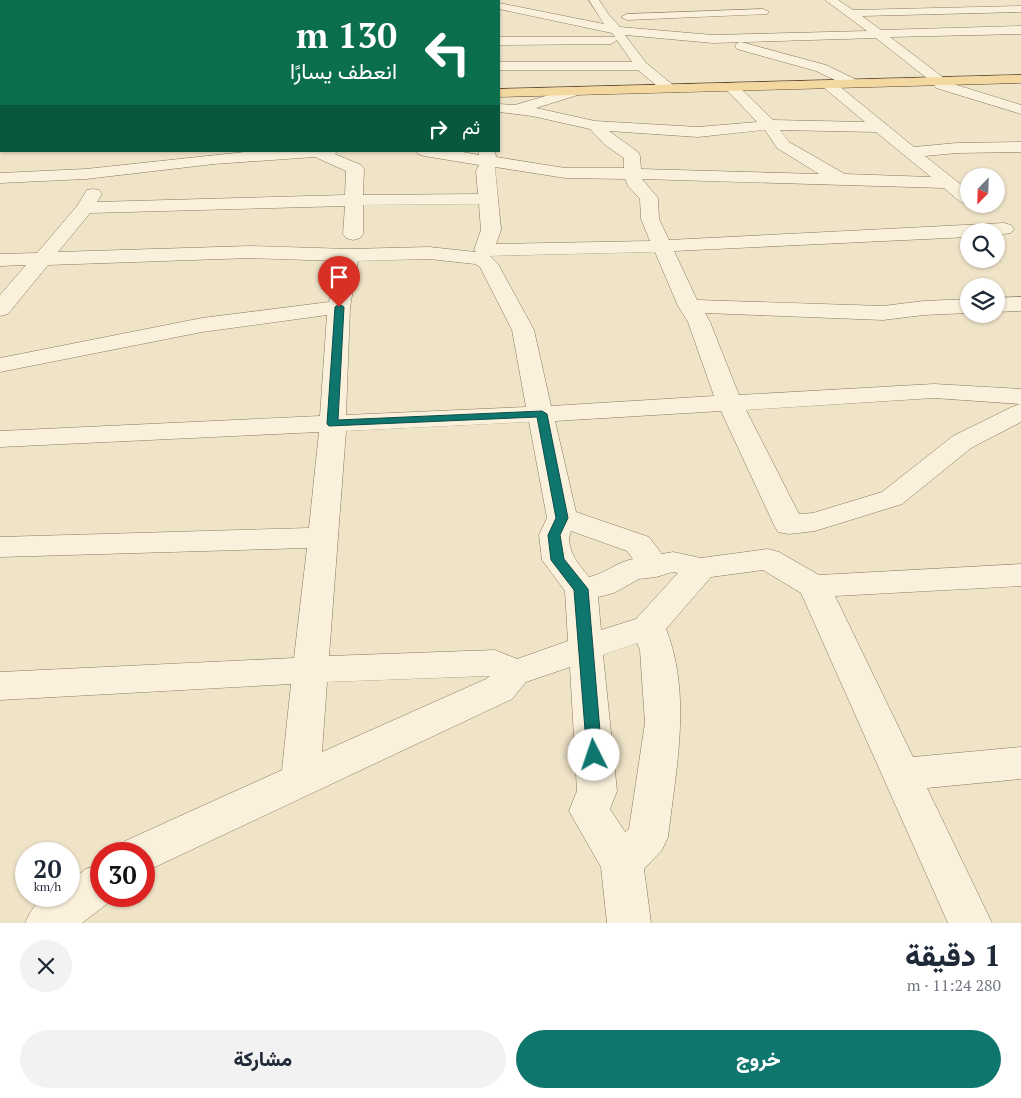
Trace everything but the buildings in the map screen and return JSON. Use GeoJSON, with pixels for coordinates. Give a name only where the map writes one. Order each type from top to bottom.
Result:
{"type":"FeatureCollection","features":[{"type":"Feature","properties":{"kind":"main road"},"geometry":{"type":"LineString","coordinates":[[500,93],[1021,79]]}},
{"type":"Feature","properties":{"kind":"street"},"geometry":{"type":"LineString","coordinates":[[594,0],[604,17],[624,40],[641,66],[668,88]]}},
{"type":"Feature","properties":{"kind":"street"},"geometry":{"type":"LineString","coordinates":[[751,0],[824,65],[821,68]]}},
{"type":"Feature","properties":{"kind":"street"},"geometry":{"type":"LineString","coordinates":[[830,0],[851,13],[941,85],[1021,110]]}},
{"type":"Feature","properties":{"kind":"street"},"geometry":{"type":"LineString","coordinates":[[964,0],[1020,30]]}},
{"type":"Feature","properties":{"kind":"street"},"geometry":{"type":"LineString","coordinates":[[500,6],[616,30],[713,39],[1020,30]]}},
{"type":"Feature","properties":{"kind":"street"},"geometry":{"type":"LineString","coordinates":[[851,13],[1021,9]]}},
{"type":"Feature","properties":{"kind":"street"},"geometry":{"type":"LineString","coordinates":[[604,17],[770,18]]}},
{"type":"Feature","properties":{"kind":"street"},"geometry":{"type":"LineString","coordinates":[[500,41],[624,40],[677,37]]}},
{"type":"Feature","properties":{"kind":"street"},"geometry":{"type":"LineString","coordinates":[[713,39],[821,68],[853,84]]}},
{"type":"Feature","properties":{"kind":"street"},"geometry":{"type":"LineString","coordinates":[[500,66],[641,66]]}},
{"type":"Feature","properties":{"kind":"street"},"geometry":{"type":"LineString","coordinates":[[828,84],[948,183],[994,218]]}},
{"type":"Feature","properties":{"kind":"street"},"geometry":{"type":"LineString","coordinates":[[730,87],[769,125],[783,145],[841,179]]}},
{"type":"Feature","properties":{"kind":"street"},"geometry":{"type":"LineString","coordinates":[[500,116],[576,91]]}},
{"type":"Feature","properties":{"kind":"street"},"geometry":{"type":"LineString","coordinates":[[500,108],[595,126],[698,132],[769,125],[881,128]]}},
{"type":"Feature","properties":{"kind":"street"},"geometry":{"type":"LineString","coordinates":[[595,126],[611,142],[632,156],[634,182],[649,198],[650,219],[689,306],[699,322],[730,404],[789,525]]}},
{"type":"Feature","properties":{"kind":"street"},"geometry":{"type":"LineString","coordinates":[[911,152],[957,148],[1021,147]]}},
{"type":"Feature","properties":{"kind":"street"},"geometry":{"type":"LineString","coordinates":[[0,309],[85,208],[116,152]]}},
{"type":"Feature","properties":{"kind":"street"},"geometry":{"type":"LineString","coordinates":[[0,178],[107,171],[321,152],[356,169],[356,200],[351,244],[339,307],[333,424],[312,670],[300,779]]}},
{"type":"Feature","properties":{"kind":"street"},"geometry":{"type":"LineString","coordinates":[[437,152],[488,156],[565,173],[676,174],[948,183]]}},
{"type":"Feature","properties":{"kind":"street"},"geometry":{"type":"LineString","coordinates":[[488,156],[485,172],[491,230],[484,250],[517,252],[663,246],[994,218]]}},
{"type":"Feature","properties":{"kind":"street"},"geometry":{"type":"LineString","coordinates":[[85,208],[356,200],[488,199]]}},
{"type":"Feature","properties":{"kind":"street"},"geometry":{"type":"LineString","coordinates":[[0,260],[250,252],[351,244],[481,259],[488,264],[523,330],[542,414],[562,518],[554,535],[558,560],[581,589],[597,791],[588,811],[622,863],[629,923]]}},
{"type":"Feature","properties":{"kind":"street"},"geometry":{"type":"LineString","coordinates":[[1005,305],[1021,304]]}},
{"type":"Feature","properties":{"kind":"street"},"geometry":{"type":"LineString","coordinates":[[689,306],[883,313],[960,306]]}},
{"type":"Feature","properties":{"kind":"street"},"geometry":{"type":"LineString","coordinates":[[0,365],[202,325],[339,307]]}},
{"type":"Feature","properties":{"kind":"street"},"geometry":{"type":"LineString","coordinates":[[0,439],[542,414],[934,391],[1021,397]]}},
{"type":"Feature","properties":{"kind":"street"},"geometry":{"type":"LineString","coordinates":[[789,525],[815,522],[892,498],[962,442],[1021,412]]}},
{"type":"Feature","properties":{"kind":"street"},"geometry":{"type":"LineString","coordinates":[[562,518],[638,544],[656,567]]}},
{"type":"Feature","properties":{"kind":"street"},"geometry":{"type":"LineString","coordinates":[[768,559],[789,525]]}},
{"type":"Feature","properties":{"kind":"street"},"geometry":{"type":"LineString","coordinates":[[0,547],[292,537],[323,539]]}},
{"type":"Feature","properties":{"kind":"street"},"geometry":{"type":"LineString","coordinates":[[581,589],[603,585],[630,570],[656,567],[673,562],[702,568],[768,559],[814,586],[1021,575]]}},
{"type":"Feature","properties":{"kind":"street"},"geometry":{"type":"LineString","coordinates":[[155,847],[499,689],[514,673],[648,627],[702,568]]}},
{"type":"Feature","properties":{"kind":"street"},"geometry":{"type":"LineString","coordinates":[[814,586],[970,923]]}},
{"type":"Feature","properties":{"kind":"street"},"geometry":{"type":"LineString","coordinates":[[622,863],[648,837],[663,723],[657,650],[648,627]]}},
{"type":"Feature","properties":{"kind":"street"},"geometry":{"type":"LineString","coordinates":[[0,686],[312,670],[495,663],[514,673]]}},
{"type":"Feature","properties":{"kind":"street"},"geometry":{"type":"LineString","coordinates":[[902,774],[1021,763]]}},
{"type":"Feature","properties":{"kind":"street"},"geometry":{"type":"LineString","coordinates":[[47,923],[90,891]]}},
{"type":"Feature","properties":{"kind":"route"},"geometry":{"type":"LineString","coordinates":[[339,307],[333,424],[542,414],[562,518],[554,535],[558,560],[581,589],[594,755]]}}]}
